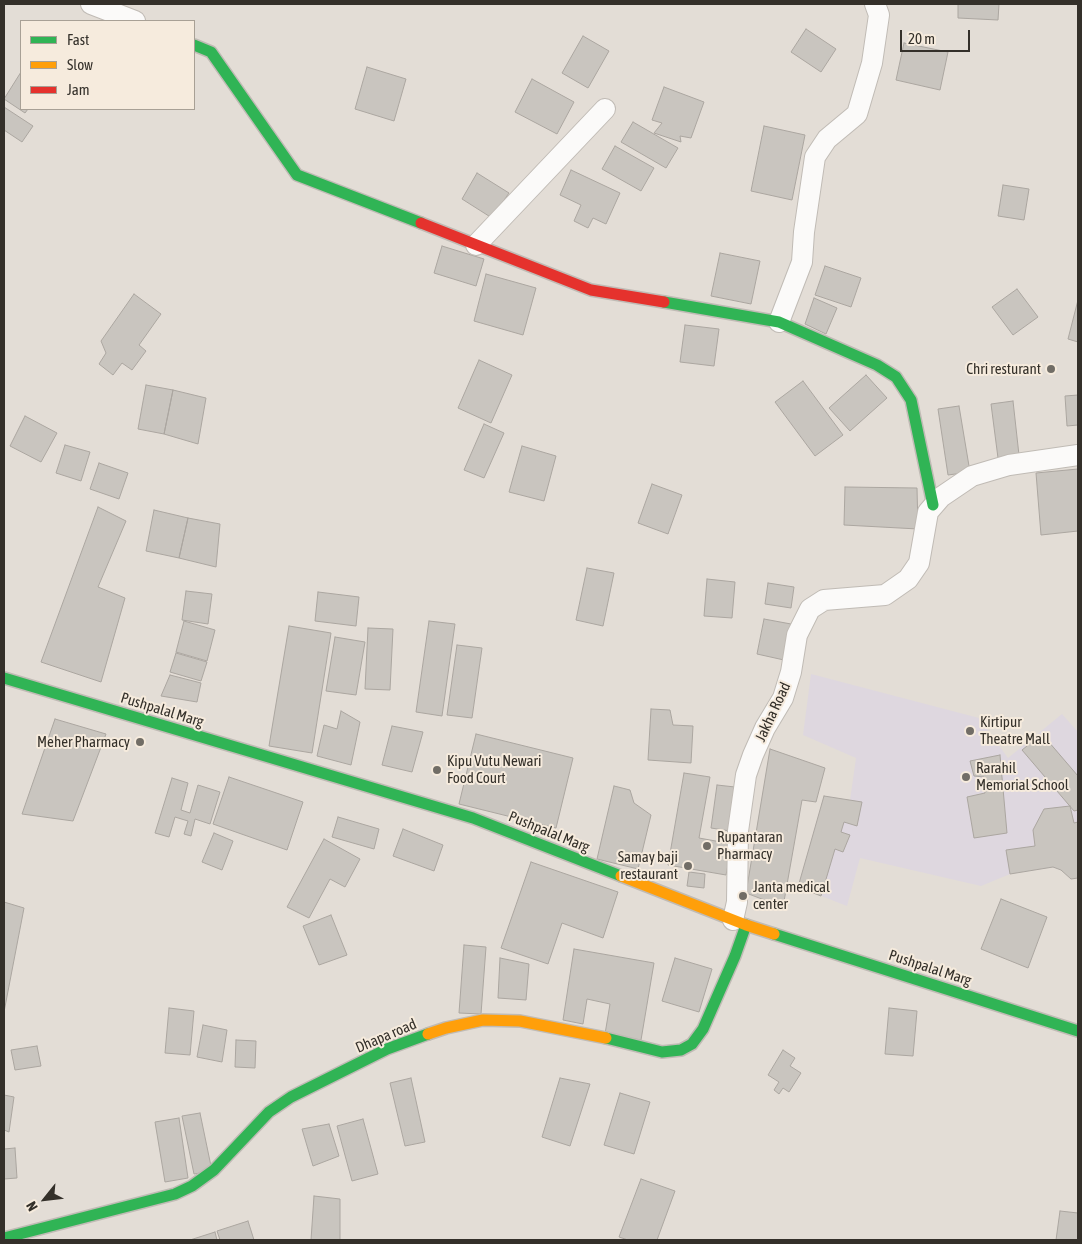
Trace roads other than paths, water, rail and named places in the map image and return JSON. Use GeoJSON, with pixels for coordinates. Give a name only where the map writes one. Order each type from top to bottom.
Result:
{"type":"FeatureCollection","features":[{"type":"Feature","properties":{"kind":"street"},"geometry":{"type":"LineString","coordinates":[[91,4],[132,20]]}},
{"type":"Feature","properties":{"kind":"street"},"geometry":{"type":"LineString","coordinates":[[779,322],[802,262],[804,232],[815,157],[827,139],[857,114],[870,72],[879,15],[875,4]]}},
{"type":"Feature","properties":{"kind":"street"},"geometry":{"type":"LineString","coordinates":[[195,45],[211,52],[297,176],[591,290],[779,322],[877,366],[896,377],[911,400],[933,505]]}},
{"type":"Feature","properties":{"kind":"street"},"geometry":{"type":"LineString","coordinates":[[476,245],[605,109]]}},
{"type":"Feature","properties":{"kind":"street"},"geometry":{"type":"LineString","coordinates":[[933,505],[941,497],[972,476],[1009,465],[1078,455]]}},
{"type":"Feature","properties":{"kind":"street","name":"Jakha Road"},"geometry":{"type":"LineString","coordinates":[[739,922],[737,902],[738,830],[746,776],[753,755],[783,698],[791,672],[797,635],[810,609],[824,600],[842,597],[885,595],[908,579],[919,562],[928,512],[933,505]]}},
{"type":"Feature","properties":{"kind":"street","name":"Pushpalal Marg"},"geometry":{"type":"LineString","coordinates":[[4,678],[473,818],[739,922],[1078,1031]]}},
{"type":"Feature","properties":{"kind":"street","name":"Dhapa road"},"geometry":{"type":"LineString","coordinates":[[4,1238],[175,1194],[192,1186],[214,1170],[269,1112],[291,1097],[387,1049],[446,1028],[483,1020],[520,1021],[608,1038],[662,1052],[680,1050],[692,1044],[703,1029],[735,956],[739,922]]}},
{"type":"Feature","properties":{"kind":"place","name":"Chri resturant"},"geometry":{"type":"Point","coordinates":[1051,369]}},
{"type":"Feature","properties":{"kind":"place","name":"Kirtipur Theatre Mall"},"geometry":{"type":"Point","coordinates":[970,731]}},
{"type":"Feature","properties":{"kind":"place","name":"Meher Pharmacy"},"geometry":{"type":"Point","coordinates":[140,742]}},
{"type":"Feature","properties":{"kind":"place","name":"Kipu Vutu Newari Food Court"},"geometry":{"type":"Point","coordinates":[437,770]}},
{"type":"Feature","properties":{"kind":"place","name":"Rarahil Memorial School"},"geometry":{"type":"Point","coordinates":[966,777]}},
{"type":"Feature","properties":{"kind":"place","name":"Rupantaran Pharmacy"},"geometry":{"type":"Point","coordinates":[707,846]}},
{"type":"Feature","properties":{"kind":"place","name":"Samay baji restaurant"},"geometry":{"type":"Point","coordinates":[688,866]}},
{"type":"Feature","properties":{"kind":"place","name":"Janta medical center"},"geometry":{"type":"Point","coordinates":[743,896]}}]}
